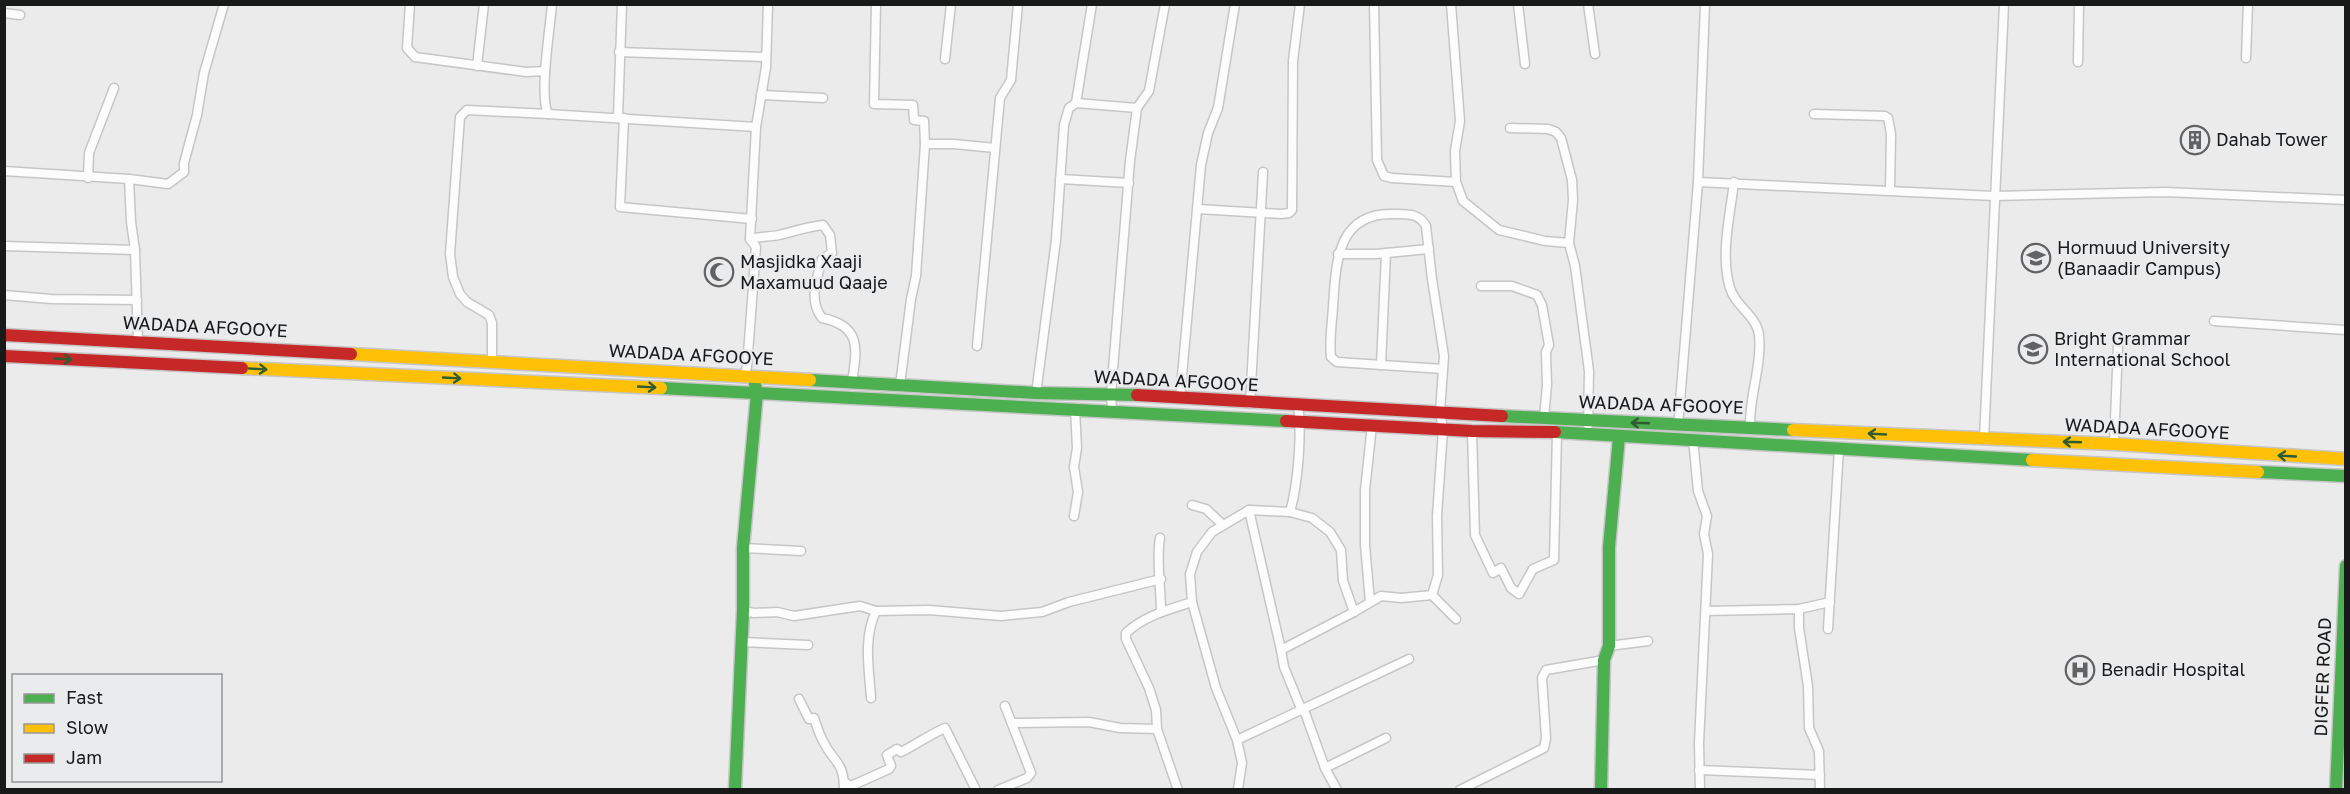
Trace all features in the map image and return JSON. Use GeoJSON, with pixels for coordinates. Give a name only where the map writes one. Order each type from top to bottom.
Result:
{"type":"FeatureCollection","features":[{"type":"Feature","properties":{"kind":"main road","name":"WADADA AFGOOYE"},"geometry":{"type":"LineString","coordinates":[[4,334],[1036,393],[1111,394],[1250,404],[1544,417],[1587,421],[2114,444],[2346,459]]}},
{"type":"Feature","properties":{"kind":"main road","name":"WADADA AFGOOYE"},"geometry":{"type":"LineString","coordinates":[[4,356],[751,392],[1472,431],[1557,433],[1982,458],[2346,476]]}},
{"type":"Feature","properties":{"kind":"main road"},"geometry":{"type":"LineString","coordinates":[[735,789],[751,392],[749,376]]}},
{"type":"Feature","properties":{"kind":"main road"},"geometry":{"type":"LineString","coordinates":[[1601,789],[1604,660],[1609,646],[1609,547],[1618,437]]}},
{"type":"Feature","properties":{"kind":"main road","name":"DIGFER ROAD"},"geometry":{"type":"LineString","coordinates":[[2336,789],[2346,566]]}},
{"type":"Feature","properties":{"kind":"street"},"geometry":{"type":"LineString","coordinates":[[4,171],[129,179],[168,184],[184,172],[204,73],[224,4]]}},
{"type":"Feature","properties":{"kind":"street"},"geometry":{"type":"LineString","coordinates":[[410,4],[406,48],[415,57],[526,72],[545,71]]}},
{"type":"Feature","properties":{"kind":"street"},"geometry":{"type":"LineString","coordinates":[[477,66],[484,4]]}},
{"type":"Feature","properties":{"kind":"street"},"geometry":{"type":"LineString","coordinates":[[548,114],[544,107],[545,71],[552,4]]}},
{"type":"Feature","properties":{"kind":"street"},"geometry":{"type":"LineString","coordinates":[[622,4],[619,52],[620,207],[752,219]]}},
{"type":"Feature","properties":{"kind":"street"},"geometry":{"type":"LineString","coordinates":[[749,376],[747,367],[756,247],[750,239],[756,127],[766,67],[768,4]]}},
{"type":"Feature","properties":{"kind":"street"},"geometry":{"type":"LineString","coordinates":[[876,4],[874,104],[913,105],[915,120],[924,121],[925,144],[916,276],[900,385]]}},
{"type":"Feature","properties":{"kind":"street"},"geometry":{"type":"LineString","coordinates":[[945,59],[951,4]]}},
{"type":"Feature","properties":{"kind":"street"},"geometry":{"type":"LineString","coordinates":[[977,346],[1000,98],[1011,80],[1018,4]]}},
{"type":"Feature","properties":{"kind":"street"},"geometry":{"type":"LineString","coordinates":[[1076,103],[1092,4]]}},
{"type":"Feature","properties":{"kind":"street"},"geometry":{"type":"LineString","coordinates":[[1112,411],[1111,394],[1137,108],[1149,91],[1165,4]]}},
{"type":"Feature","properties":{"kind":"street"},"geometry":{"type":"LineString","coordinates":[[1180,398],[1204,147],[1218,108],[1235,4]]}},
{"type":"Feature","properties":{"kind":"street"},"geometry":{"type":"LineString","coordinates":[[1198,209],[1281,214],[1292,210],[1293,61],[1300,4]]}},
{"type":"Feature","properties":{"kind":"street"},"geometry":{"type":"LineString","coordinates":[[1374,4],[1379,169],[1384,176],[1392,178],[1456,182]]}},
{"type":"Feature","properties":{"kind":"street"},"geometry":{"type":"LineString","coordinates":[[1450,4],[1460,121],[1455,151],[1456,182],[1463,201],[1499,230],[1545,241],[1569,243]]}},
{"type":"Feature","properties":{"kind":"street"},"geometry":{"type":"LineString","coordinates":[[1518,4],[1526,64]]}},
{"type":"Feature","properties":{"kind":"street"},"geometry":{"type":"LineString","coordinates":[[1588,4],[1595,54]]}},
{"type":"Feature","properties":{"kind":"street"},"geometry":{"type":"LineString","coordinates":[[1681,440],[1698,182],[1705,4]]}},
{"type":"Feature","properties":{"kind":"street"},"geometry":{"type":"LineString","coordinates":[[1984,439],[2004,4]]}},
{"type":"Feature","properties":{"kind":"street"},"geometry":{"type":"LineString","coordinates":[[2078,62],[2079,4]]}},
{"type":"Feature","properties":{"kind":"street"},"geometry":{"type":"LineString","coordinates":[[2246,58],[2248,4]]}},
{"type":"Feature","properties":{"kind":"street"},"geometry":{"type":"LineString","coordinates":[[4,13],[20,15]]}},
{"type":"Feature","properties":{"kind":"street"},"geometry":{"type":"LineString","coordinates":[[619,52],[765,57]]}},
{"type":"Feature","properties":{"kind":"street"},"geometry":{"type":"LineString","coordinates":[[88,178],[89,153],[114,87]]}},
{"type":"Feature","properties":{"kind":"street"},"geometry":{"type":"LineString","coordinates":[[761,95],[823,98]]}},
{"type":"Feature","properties":{"kind":"street"},"geometry":{"type":"LineString","coordinates":[[1040,408],[1036,393],[1056,240],[1064,125],[1069,108],[1076,103],[1137,108]]}},
{"type":"Feature","properties":{"kind":"street"},"geometry":{"type":"LineString","coordinates":[[492,361],[492,323],[489,315],[467,302],[460,294],[453,277],[450,254],[460,117],[467,110],[756,127]]}},
{"type":"Feature","properties":{"kind":"street"},"geometry":{"type":"LineString","coordinates":[[1814,114],[1885,116],[1888,118],[1891,134],[1890,190]]}},
{"type":"Feature","properties":{"kind":"street"},"geometry":{"type":"LineString","coordinates":[[1510,128],[1548,129],[1556,132],[1561,138],[1572,180],[1573,200],[1569,243],[1575,266],[1579,313],[1589,371],[1588,435]]}},
{"type":"Feature","properties":{"kind":"street"},"geometry":{"type":"LineString","coordinates":[[925,144],[995,148]]}},
{"type":"Feature","properties":{"kind":"street"},"geometry":{"type":"LineString","coordinates":[[1250,404],[1263,212],[1263,172]]}},
{"type":"Feature","properties":{"kind":"street"},"geometry":{"type":"LineString","coordinates":[[129,179],[135,250],[138,342]]}},
{"type":"Feature","properties":{"kind":"street"},"geometry":{"type":"LineString","coordinates":[[1060,179],[1129,183]]}},
{"type":"Feature","properties":{"kind":"street"},"geometry":{"type":"LineString","coordinates":[[1698,182],[1994,195],[2166,192],[2346,200]]}},
{"type":"Feature","properties":{"kind":"street"},"geometry":{"type":"LineString","coordinates":[[1734,182],[1726,243],[1726,270],[1733,296],[1756,325],[1759,337],[1757,380],[1749,407],[1750,427]]}},
{"type":"Feature","properties":{"kind":"street"},"geometry":{"type":"LineString","coordinates":[[1432,595],[1438,575],[1437,516],[1443,429],[1440,412],[1443,369],[1442,333],[1432,279],[1426,226],[1423,219],[1413,214],[1380,213],[1363,219],[1349,233],[1338,254],[1331,357],[1337,362],[1443,369]]}},
{"type":"Feature","properties":{"kind":"street"},"geometry":{"type":"LineString","coordinates":[[750,239],[777,236],[799,228],[823,225],[830,235],[832,253],[822,259],[814,288],[816,310],[822,318],[838,321],[847,327],[854,336],[852,382]]}},
{"type":"Feature","properties":{"kind":"street"},"geometry":{"type":"LineString","coordinates":[[4,246],[135,250]]}},
{"type":"Feature","properties":{"kind":"street"},"geometry":{"type":"LineString","coordinates":[[1338,254],[1429,249]]}},
{"type":"Feature","properties":{"kind":"street"},"geometry":{"type":"LineString","coordinates":[[1381,365],[1386,253]]}},
{"type":"Feature","properties":{"kind":"street"},"geometry":{"type":"LineString","coordinates":[[1481,286],[1512,286],[1537,295],[1542,305],[1549,345],[1546,352],[1547,385],[1544,417]]}},
{"type":"Feature","properties":{"kind":"street"},"geometry":{"type":"LineString","coordinates":[[4,295],[51,299],[137,300]]}},
{"type":"Feature","properties":{"kind":"street"},"geometry":{"type":"LineString","coordinates":[[2214,321],[2346,330]]}},
{"type":"Feature","properties":{"kind":"street"},"geometry":{"type":"LineString","coordinates":[[2114,444],[2118,345]]}},
{"type":"Feature","properties":{"kind":"street"},"geometry":{"type":"LineString","coordinates":[[1290,512],[1295,492],[1300,421],[1298,405]]}},
{"type":"Feature","properties":{"kind":"street"},"geometry":{"type":"LineString","coordinates":[[1074,516],[1078,492],[1074,467],[1077,448],[1075,409]]}},
{"type":"Feature","properties":{"kind":"street"},"geometry":{"type":"LineString","coordinates":[[1683,424],[1694,441],[1698,491],[1707,516],[1704,534],[1708,554],[1700,789]]}},
{"type":"Feature","properties":{"kind":"street"},"geometry":{"type":"LineString","coordinates":[[1370,602],[1365,545],[1365,490],[1372,425]]}},
{"type":"Feature","properties":{"kind":"street"},"geometry":{"type":"LineString","coordinates":[[1472,431],[1476,535],[1493,573],[1501,567],[1512,588],[1519,594],[1533,569],[1554,560],[1557,433]]}},
{"type":"Feature","properties":{"kind":"street"},"geometry":{"type":"LineString","coordinates":[[1828,629],[1839,448]]}},
{"type":"Feature","properties":{"kind":"street"},"geometry":{"type":"LineString","coordinates":[[1192,505],[1206,509],[1222,525]]}},
{"type":"Feature","properties":{"kind":"street"},"geometry":{"type":"LineString","coordinates":[[1249,510],[1284,667],[1325,768],[1337,789]]}},
{"type":"Feature","properties":{"kind":"street"},"geometry":{"type":"LineString","coordinates":[[1238,789],[1242,763],[1238,740],[1216,688],[1192,602],[1190,574],[1197,552],[1212,532],[1249,510],[1290,512],[1312,518],[1330,532],[1341,550],[1343,581],[1354,612]]}},
{"type":"Feature","properties":{"kind":"street"},"geometry":{"type":"LineString","coordinates":[[1160,538],[1158,552],[1161,612]]}},
{"type":"Feature","properties":{"kind":"street"},"geometry":{"type":"LineString","coordinates":[[743,548],[801,551]]}},
{"type":"Feature","properties":{"kind":"street"},"geometry":{"type":"LineString","coordinates":[[743,611],[777,612],[794,616],[860,606],[876,611],[929,610],[1001,615],[1042,612],[1069,602],[1161,579]]}},
{"type":"Feature","properties":{"kind":"street"},"geometry":{"type":"LineString","coordinates":[[1281,650],[1382,596],[1401,598],[1432,595]]}},
{"type":"Feature","properties":{"kind":"street"},"geometry":{"type":"LineString","coordinates":[[1432,595],[1456,619]]}},
{"type":"Feature","properties":{"kind":"street"},"geometry":{"type":"LineString","coordinates":[[1178,789],[1157,729],[1156,710],[1149,688],[1126,639],[1126,633],[1132,627],[1161,612],[1192,602]]}},
{"type":"Feature","properties":{"kind":"street"},"geometry":{"type":"LineString","coordinates":[[1706,611],[1799,609],[1830,602]]}},
{"type":"Feature","properties":{"kind":"street"},"geometry":{"type":"LineString","coordinates":[[1799,609],[1799,628],[1808,686],[1809,728],[1819,751],[1820,789]]}},
{"type":"Feature","properties":{"kind":"street"},"geometry":{"type":"LineString","coordinates":[[871,698],[866,654],[871,622],[876,611]]}},
{"type":"Feature","properties":{"kind":"street"},"geometry":{"type":"LineString","coordinates":[[1609,646],[1648,641]]}},
{"type":"Feature","properties":{"kind":"street"},"geometry":{"type":"LineString","coordinates":[[742,642],[808,645]]}},
{"type":"Feature","properties":{"kind":"street"},"geometry":{"type":"LineString","coordinates":[[1238,740],[1409,659]]}},
{"type":"Feature","properties":{"kind":"street"},"geometry":{"type":"LineString","coordinates":[[1460,789],[1544,748],[1546,738],[1542,678],[1546,670],[1604,660]]}},
{"type":"Feature","properties":{"kind":"street"},"geometry":{"type":"LineString","coordinates":[[799,699],[809,719],[814,718],[823,742],[836,758],[844,775],[844,786],[851,786],[889,769],[891,766],[887,755],[897,749],[901,752],[919,743],[925,736],[945,728],[976,789]]}},
{"type":"Feature","properties":{"kind":"street"},"geometry":{"type":"LineString","coordinates":[[998,789],[1027,777],[1031,773],[1005,706]]}},
{"type":"Feature","properties":{"kind":"street"},"geometry":{"type":"LineString","coordinates":[[1012,723],[1089,722],[1120,728],[1157,729]]}},
{"type":"Feature","properties":{"kind":"street"},"geometry":{"type":"LineString","coordinates":[[1325,768],[1386,738]]}},
{"type":"Feature","properties":{"kind":"street"},"geometry":{"type":"LineString","coordinates":[[1699,771],[1820,775]]}},
{"type":"Feature","properties":{"kind":"traffic: fast"},"geometry":{"type":"LineString","coordinates":[[810,380],[1036,393],[1137,395]]}},
{"type":"Feature","properties":{"kind":"traffic: fast"},"geometry":{"type":"LineString","coordinates":[[735,790],[743,611],[743,548],[757,393],[755,384]]}},
{"type":"Feature","properties":{"kind":"traffic: fast"},"geometry":{"type":"LineString","coordinates":[[661,388],[1286,421]]}},
{"type":"Feature","properties":{"kind":"traffic: fast"},"geometry":{"type":"LineString","coordinates":[[1502,416],[1793,430]]}},
{"type":"Feature","properties":{"kind":"traffic: fast"},"geometry":{"type":"LineString","coordinates":[[1555,432],[2032,460]]}},
{"type":"Feature","properties":{"kind":"traffic: fast"},"geometry":{"type":"LineString","coordinates":[[1601,790],[1604,660],[1609,646],[1609,547],[1619,437]]}},
{"type":"Feature","properties":{"kind":"traffic: fast"},"geometry":{"type":"LineString","coordinates":[[2258,472],[2346,476]]}},
{"type":"Feature","properties":{"kind":"traffic: fast"},"geometry":{"type":"LineString","coordinates":[[2336,790],[2346,566]]}},
{"type":"Feature","properties":{"kind":"traffic: slow"},"geometry":{"type":"LineString","coordinates":[[351,354],[810,380]]}},
{"type":"Feature","properties":{"kind":"traffic: slow"},"geometry":{"type":"LineString","coordinates":[[242,368],[661,388]]}},
{"type":"Feature","properties":{"kind":"traffic: slow"},"geometry":{"type":"LineString","coordinates":[[1793,430],[2114,444],[2346,459]]}},
{"type":"Feature","properties":{"kind":"traffic: slow"},"geometry":{"type":"LineString","coordinates":[[2032,460],[2258,472]]}},
{"type":"Feature","properties":{"kind":"traffic: jam"},"geometry":{"type":"LineString","coordinates":[[4,335],[351,354]]}},
{"type":"Feature","properties":{"kind":"traffic: jam"},"geometry":{"type":"LineString","coordinates":[[4,356],[242,368]]}},
{"type":"Feature","properties":{"kind":"traffic: jam"},"geometry":{"type":"LineString","coordinates":[[1137,395],[1502,416]]}},
{"type":"Feature","properties":{"kind":"traffic: jam"},"geometry":{"type":"LineString","coordinates":[[1286,421],[1472,431],[1555,432]]}},
{"type":"Feature","properties":{"kind":"place","name":"Dahab Tower"},"geometry":{"type":"Point","coordinates":[2195,140]}},
{"type":"Feature","properties":{"kind":"place","name":"Hormuud University (Banaadir Campus)"},"geometry":{"type":"Point","coordinates":[2036,258]}},
{"type":"Feature","properties":{"kind":"place","name":"Masjidka Xaaji Maxamuud Qaaje"},"geometry":{"type":"Point","coordinates":[719,272]}},
{"type":"Feature","properties":{"kind":"place","name":"Bright Grammar International School"},"geometry":{"type":"Point","coordinates":[2033,349]}},
{"type":"Feature","properties":{"kind":"place","name":"Benadir Hospital"},"geometry":{"type":"Point","coordinates":[2080,670]}}]}
